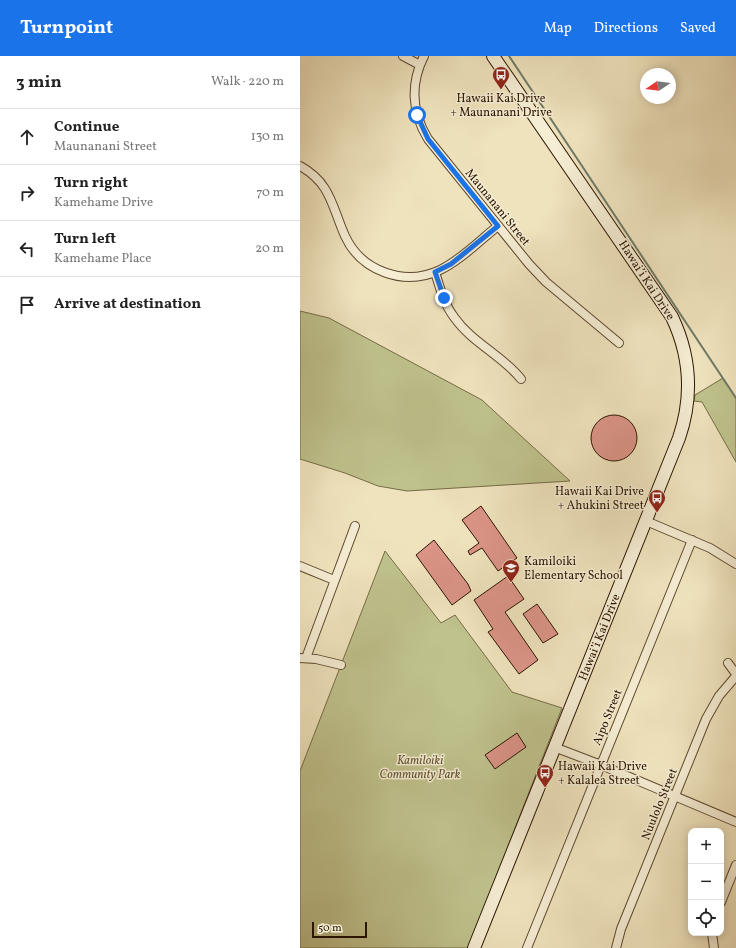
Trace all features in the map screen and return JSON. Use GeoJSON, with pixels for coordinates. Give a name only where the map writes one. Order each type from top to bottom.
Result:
{"type":"FeatureCollection","features":[{"type":"Feature","properties":{"kind":"main road","name":"Hawai’i Kai Drive"},"geometry":{"type":"LineString","coordinates":[[474,948],[646,521],[683,426],[688,402],[688,364],[682,340],[672,317],[493,56]]}},
{"type":"Feature","properties":{"kind":"street"},"geometry":{"type":"LineString","coordinates":[[403,56],[420,65]]}},
{"type":"Feature","properties":{"kind":"street","name":"Maunanani Street"},"geometry":{"type":"LineString","coordinates":[[424,56],[420,65],[414,95],[422,128],[428,139],[537,273],[619,343]]}},
{"type":"Feature","properties":{"kind":"street"},"geometry":{"type":"LineString","coordinates":[[300,166],[313,175],[326,190],[333,202],[346,238],[356,253],[365,262],[381,272],[399,276],[417,277],[435,272],[451,264],[498,226]]}},
{"type":"Feature","properties":{"kind":"street"},"geometry":{"type":"LineString","coordinates":[[435,272],[446,304],[458,323],[468,334],[511,366],[521,379]]}},
{"type":"Feature","properties":{"kind":"street"},"geometry":{"type":"LineString","coordinates":[[646,521],[692,540],[736,564]]}},
{"type":"Feature","properties":{"kind":"street"},"geometry":{"type":"LineString","coordinates":[[341,665],[303,658],[355,526]]}},
{"type":"Feature","properties":{"kind":"street","name":"Aipo Street"},"geometry":{"type":"LineString","coordinates":[[527,948],[692,540]]}},
{"type":"Feature","properties":{"kind":"street"},"geometry":{"type":"LineString","coordinates":[[300,566],[334,580]]}},
{"type":"Feature","properties":{"kind":"street"},"geometry":{"type":"LineString","coordinates":[[728,663],[736,675]]}},
{"type":"Feature","properties":{"kind":"street","name":"Nuulolo Street"},"geometry":{"type":"LineString","coordinates":[[616,948],[621,929],[706,719],[719,696],[736,675]]}},
{"type":"Feature","properties":{"kind":"street"},"geometry":{"type":"LineString","coordinates":[[554,748],[601,765],[736,822]]}},
{"type":"Feature","properties":{"kind":"street"},"geometry":{"type":"LineString","coordinates":[[722,900],[736,864]]}},
{"type":"Feature","properties":{"kind":"street"},"geometry":{"type":"LineString","coordinates":[[712,936],[714,948]]}},
{"type":"Feature","properties":{"kind":"green space"},"geometry":{"type":"Polygon","coordinates":[[[300,311],[329,318],[482,400],[570,481],[407,491],[378,486],[345,473],[300,459],[300,311]]]}},
{"type":"Feature","properties":{"kind":"green space"},"geometry":{"type":"Polygon","coordinates":[[[723,378],[736,398],[736,462],[702,402],[694,401],[695,395],[723,378]]]}},
{"type":"Feature","properties":{"kind":"green space","name":"Kamiloiki Community Park"},"geometry":{"type":"Polygon","coordinates":[[[385,551],[441,623],[455,615],[512,692],[562,708],[468,948],[300,948],[300,771],[385,551]]]}},
{"type":"Feature","properties":{"kind":"building"},"geometry":{"type":"Polygon","coordinates":[[[614,415],[627,419],[633,425],[637,438],[633,451],[627,457],[614,461],[601,457],[595,451],[591,438],[595,425],[601,419],[614,415]]]}},
{"type":"Feature","properties":{"kind":"building"},"geometry":{"type":"Polygon","coordinates":[[[481,506],[517,558],[498,571],[482,548],[470,555],[468,551],[479,543],[462,520],[481,506]]]}},
{"type":"Feature","properties":{"kind":"building"},"geometry":{"type":"Polygon","coordinates":[[[434,540],[468,584],[471,591],[452,605],[416,555],[434,540]]]}},
{"type":"Feature","properties":{"kind":"building"},"geometry":{"type":"Polygon","coordinates":[[[508,576],[524,599],[505,612],[538,660],[519,674],[488,632],[493,629],[474,600],[508,576]]]}},
{"type":"Feature","properties":{"kind":"building"},"geometry":{"type":"Polygon","coordinates":[[[537,604],[558,634],[543,643],[523,614],[537,604]]]}},
{"type":"Feature","properties":{"kind":"building"},"geometry":{"type":"Polygon","coordinates":[[[517,733],[526,747],[495,769],[485,755],[517,733]]]}},
{"type":"Feature","properties":{"kind":"waterway"},"geometry":{"type":"LineString","coordinates":[[509,56],[736,398]]}},
{"type":"Feature","properties":{"kind":"place","name":"Hawaii Kai Drive + Maunanani Drive"},"geometry":{"type":"Point","coordinates":[501,90]}},
{"type":"Feature","properties":{"kind":"place","name":"Hawaii Kai Drive + Ahukini Street"},"geometry":{"type":"Point","coordinates":[657,513]}},
{"type":"Feature","properties":{"kind":"place","name":"Kamiloiki Elementary School"},"geometry":{"type":"Point","coordinates":[511,583]}},
{"type":"Feature","properties":{"kind":"place","name":"Hawaii Kai Drive + Kalalea Street"},"geometry":{"type":"Point","coordinates":[545,788]}},
{"type":"Feature","properties":{"kind":"route"},"geometry":{"type":"LineString","coordinates":[[417,115],[428,139],[498,226],[451,264],[435,272],[444,298]]}}]}
